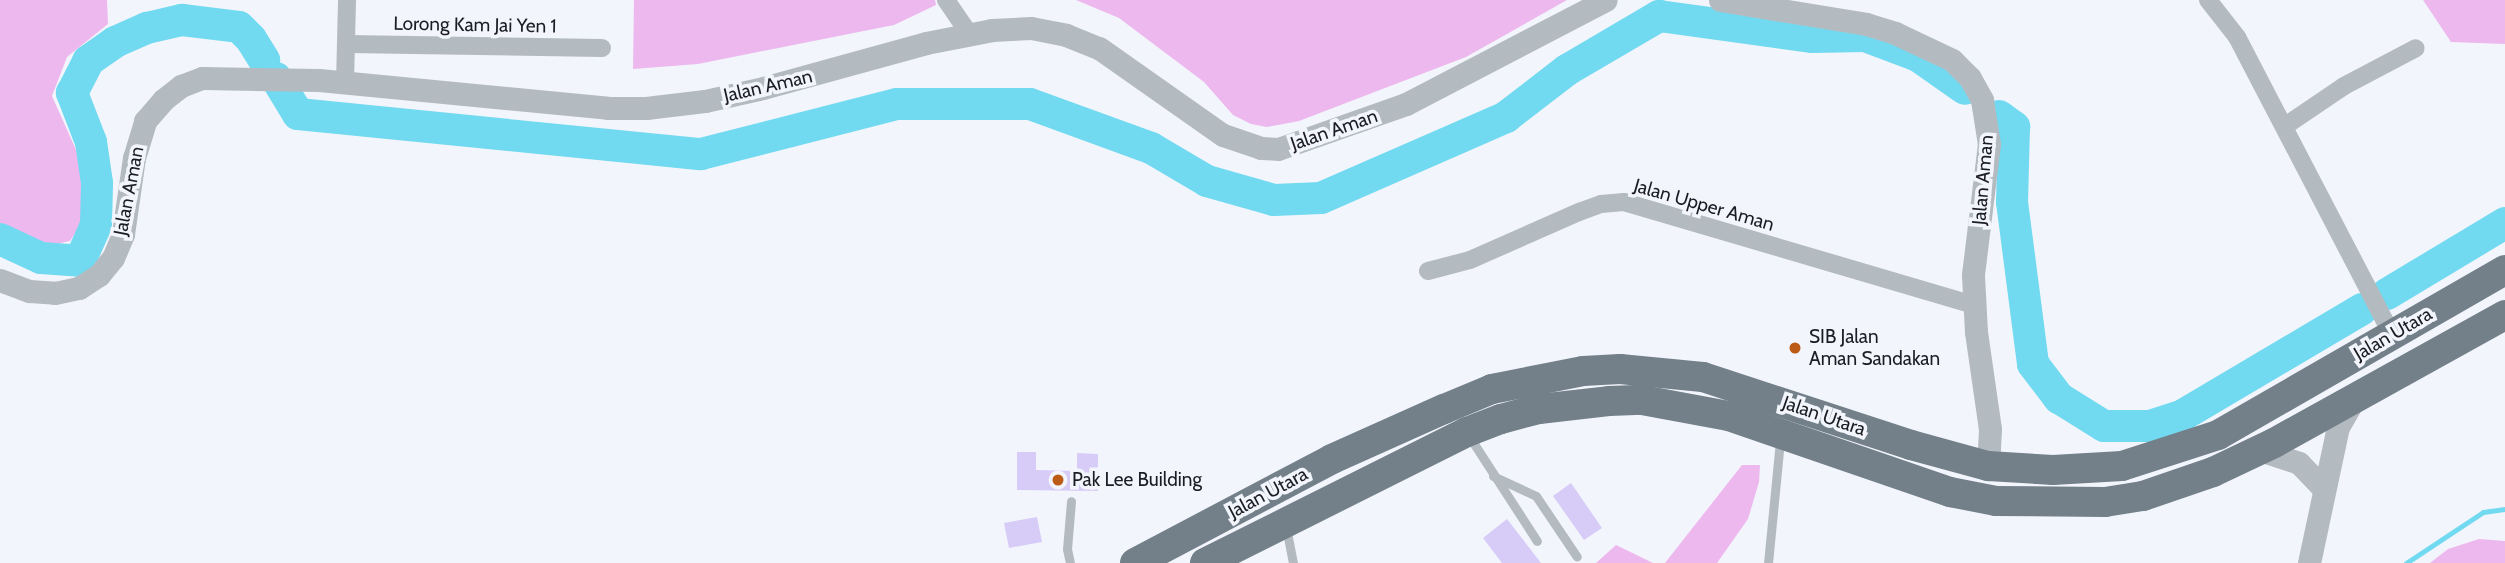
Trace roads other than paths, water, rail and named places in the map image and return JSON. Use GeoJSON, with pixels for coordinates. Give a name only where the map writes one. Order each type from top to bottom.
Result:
{"type":"FeatureCollection","features":[{"type":"Feature","properties":{"kind":"highway","name":"Jalan Utara"},"geometry":{"type":"LineString","coordinates":[[1135,563],[1332,459],[1444,409],[1492,389],[1583,371],[1620,369],[1703,377],[1987,467],[2053,470],[2122,466],[2171,453],[2218,435],[2505,270]]}},
{"type":"Feature","properties":{"kind":"highway","name":"Jalan Utara"},"geometry":{"type":"LineString","coordinates":[[1205,563],[1466,432],[1539,409],[1642,400],[1729,416],[1950,492],[1996,501],[2105,502],[2143,496],[2219,469],[2260,450],[2505,315]]}},
{"type":"Feature","properties":{"kind":"highway"},"geometry":{"type":"LineString","coordinates":[[1987,467],[1989,481],[1997,488],[2013,492],[2106,487],[2219,469]]}},
{"type":"Feature","properties":{"kind":"street"},"geometry":{"type":"LineString","coordinates":[[345,83],[347,0]]}},
{"type":"Feature","properties":{"kind":"street"},"geometry":{"type":"LineString","coordinates":[[946,0],[970,35]]}},
{"type":"Feature","properties":{"kind":"street","name":"Jalan Aman"},"geometry":{"type":"LineString","coordinates":[[0,280],[29,291],[55,293],[79,288],[99,275],[113,258],[123,234],[134,158],[145,121],[163,100],[181,86],[202,78],[242,77],[345,83],[608,108],[646,108],[705,101],[763,89],[926,43],[1031,28],[1066,35],[1099,48],[1123,62],[1223,135],[1254,146],[1278,149],[1406,104],[1606,0]]}},
{"type":"Feature","properties":{"kind":"street","name":"Jalan Aman"},"geometry":{"type":"LineString","coordinates":[[1720,0],[1866,24],[1895,33],[1952,60],[1970,78],[1982,100],[1989,144],[1973,275],[1990,429],[1987,467]]}},
{"type":"Feature","properties":{"kind":"street"},"geometry":{"type":"LineString","coordinates":[[2208,0],[2237,37],[2392,335]]}},
{"type":"Feature","properties":{"kind":"street","name":"Lorong Kam Jai Yen 1"},"geometry":{"type":"LineString","coordinates":[[347,44],[602,48]]}},
{"type":"Feature","properties":{"kind":"street"},"geometry":{"type":"LineString","coordinates":[[2285,126],[2344,86],[2416,48]]}},
{"type":"Feature","properties":{"kind":"street","name":"Jalan Upper Aman"},"geometry":{"type":"LineString","coordinates":[[1428,271],[1469,260],[1601,204],[1624,202],[1975,305]]}},
{"type":"Feature","properties":{"kind":"street"},"geometry":{"type":"LineString","coordinates":[[2476,332],[2505,323]]}},
{"type":"Feature","properties":{"kind":"street"},"geometry":{"type":"LineString","coordinates":[[2309,563],[2338,427],[2353,401]]}},
{"type":"Feature","properties":{"kind":"street"},"geometry":{"type":"LineString","coordinates":[[2260,450],[2299,463],[2323,489]]}},
{"type":"Feature","properties":{"kind":"lane"},"geometry":{"type":"LineString","coordinates":[[1466,432],[1537,541]]}},
{"type":"Feature","properties":{"kind":"lane"},"geometry":{"type":"LineString","coordinates":[[1768,563],[1781,435]]}},
{"type":"Feature","properties":{"kind":"lane"},"geometry":{"type":"LineString","coordinates":[[1492,475],[1535,496],[1577,557]]}},
{"type":"Feature","properties":{"kind":"lane"},"geometry":{"type":"LineString","coordinates":[[1070,563],[1067,549],[1071,501]]}},
{"type":"Feature","properties":{"kind":"lane"},"geometry":{"type":"LineString","coordinates":[[1285,522],[1293,563]]}},
{"type":"Feature","properties":{"kind":"waterway"},"geometry":{"type":"LineString","coordinates":[[276,78],[298,114],[701,154],[897,104],[1030,104],[1151,148],[1207,181],[1274,200],[1321,198],[1506,117],[1567,70],[1659,16],[1813,37],[1865,36],[1918,56],[1965,89]]}},
{"type":"Feature","properties":{"kind":"waterway"},"geometry":{"type":"LineString","coordinates":[[0,239],[41,258],[80,261],[96,225],[97,183],[91,142],[72,93],[88,61],[115,42],[147,28],[182,20],[239,27],[251,39],[264,60]]}},
{"type":"Feature","properties":{"kind":"waterway"},"geometry":{"type":"LineString","coordinates":[[1999,116],[2014,127],[2012,202],[2033,364],[2059,398],[2104,426],[2150,426],[2183,415],[2362,309]]}},
{"type":"Feature","properties":{"kind":"waterway"},"geometry":{"type":"LineString","coordinates":[[2387,294],[2505,223]]}},
{"type":"Feature","properties":{"kind":"waterway"},"geometry":{"type":"LineString","coordinates":[[2406,563],[2483,512],[2505,509]]}},
{"type":"Feature","properties":{"kind":"place","name":"SIB Jalan Aman Sandakan"},"geometry":{"type":"Point","coordinates":[1795,348]}},
{"type":"Feature","properties":{"kind":"place","name":"Pak Lee Building"},"geometry":{"type":"Point","coordinates":[1058,480]}}]}
